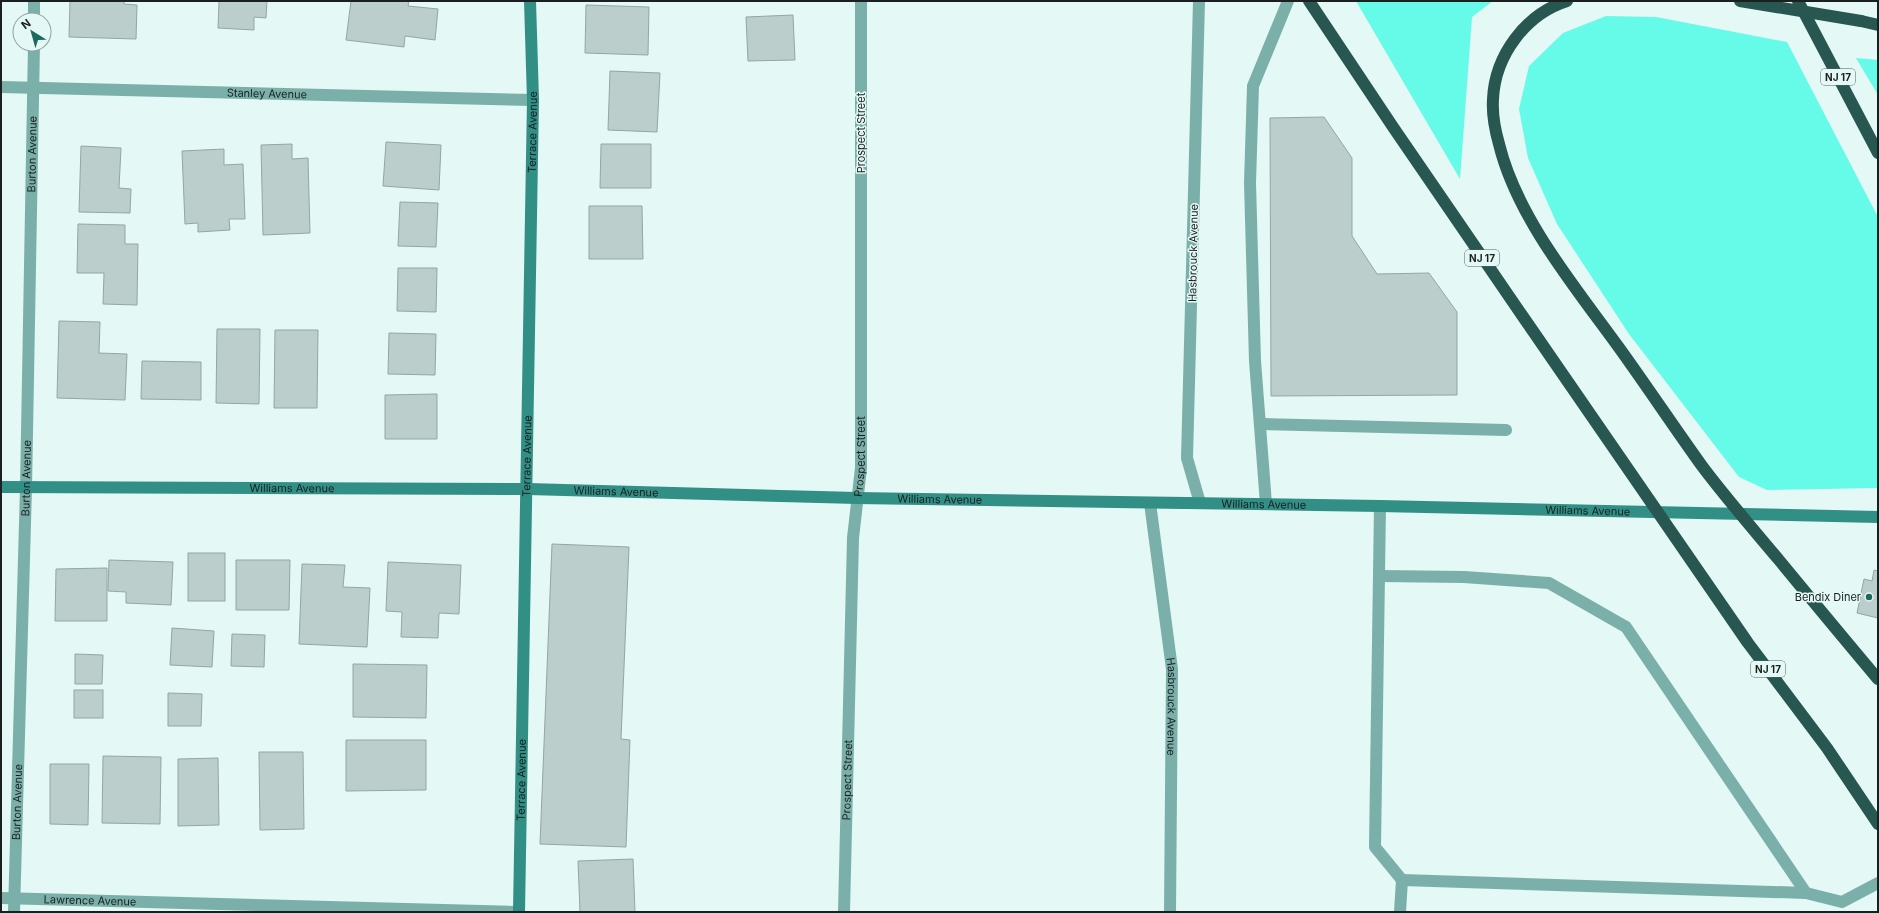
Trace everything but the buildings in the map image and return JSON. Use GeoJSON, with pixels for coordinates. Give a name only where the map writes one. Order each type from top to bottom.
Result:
{"type":"FeatureCollection","features":[{"type":"Feature","properties":{"kind":"highway","name":"NJ 17"},"geometry":{"type":"LineString","coordinates":[[1310,1],[1393,127],[1748,643],[1827,748],[1878,824]]}},
{"type":"Feature","properties":{"kind":"highway"},"geometry":{"type":"LineString","coordinates":[[1567,1],[1557,4],[1540,14],[1524,27],[1513,41],[1503,58],[1496,77],[1493,98],[1494,121],[1499,145],[1518,195],[1550,251],[1702,466],[1878,679]]}},
{"type":"Feature","properties":{"kind":"highway"},"geometry":{"type":"LineString","coordinates":[[1740,1],[1878,25]]}},
{"type":"Feature","properties":{"kind":"highway","name":"NJ 17"},"geometry":{"type":"LineString","coordinates":[[1798,1],[1878,153]]}},
{"type":"Feature","properties":{"kind":"street"},"geometry":{"type":"LineString","coordinates":[[34,1],[34,12]]}},
{"type":"Feature","properties":{"kind":"street","name":"Terrace Avenue"},"geometry":{"type":"LineString","coordinates":[[520,912],[528,489],[533,100],[530,1]]}},
{"type":"Feature","properties":{"kind":"street","name":"Prospect Street"},"geometry":{"type":"LineString","coordinates":[[844,912],[853,538],[861,468],[861,1]]}},
{"type":"Feature","properties":{"kind":"street","name":"Hasbrouck Avenue"},"geometry":{"type":"LineString","coordinates":[[1199,1],[1188,458],[1200,503]]}},
{"type":"Feature","properties":{"kind":"street"},"geometry":{"type":"LineString","coordinates":[[1266,504],[1255,361],[1250,182],[1253,86],[1288,1]]}},
{"type":"Feature","properties":{"kind":"street","name":"Burton Avenue"},"geometry":{"type":"LineString","coordinates":[[14,912],[26,488],[34,52]]}},
{"type":"Feature","properties":{"kind":"street","name":"Stanley Avenue"},"geometry":{"type":"LineString","coordinates":[[1,87],[533,100]]}},
{"type":"Feature","properties":{"kind":"street"},"geometry":{"type":"LineString","coordinates":[[1260,424],[1506,430]]}},
{"type":"Feature","properties":{"kind":"street","name":"Williams Avenue"},"geometry":{"type":"LineString","coordinates":[[1,487],[528,489],[857,498],[1380,506],[1878,517]]}},
{"type":"Feature","properties":{"kind":"street","name":"Hasbrouck Avenue"},"geometry":{"type":"LineString","coordinates":[[1150,503],[1172,670],[1170,912]]}},
{"type":"Feature","properties":{"kind":"street"},"geometry":{"type":"LineString","coordinates":[[1380,506],[1375,848],[1402,880],[1400,912]]}},
{"type":"Feature","properties":{"kind":"street"},"geometry":{"type":"LineString","coordinates":[[1379,576],[1464,577],[1549,583],[1626,627],[1806,893]]}},
{"type":"Feature","properties":{"kind":"street"},"geometry":{"type":"LineString","coordinates":[[1402,880],[1806,893],[1845,907],[1878,883]]}},
{"type":"Feature","properties":{"kind":"street","name":"Lawrence Avenue"},"geometry":{"type":"LineString","coordinates":[[1,898],[515,912]]}},
{"type":"Feature","properties":{"kind":"green space"},"geometry":{"type":"Polygon","coordinates":[[[1356,1],[1493,1],[1472,17],[1460,179],[1356,1]]]}},
{"type":"Feature","properties":{"kind":"green space"},"geometry":{"type":"Polygon","coordinates":[[[1606,16],[1656,17],[1787,42],[1878,217],[1878,488],[1767,490],[1739,477],[1629,334],[1557,224],[1528,158],[1519,109],[1529,66],[1563,33],[1606,16]]]}},
{"type":"Feature","properties":{"kind":"green space"},"geometry":{"type":"Polygon","coordinates":[[[1856,58],[1878,60],[1878,95],[1856,58]]]}},
{"type":"Feature","properties":{"kind":"place","name":"Bendix Diner"},"geometry":{"type":"Point","coordinates":[1869,597]}}]}
